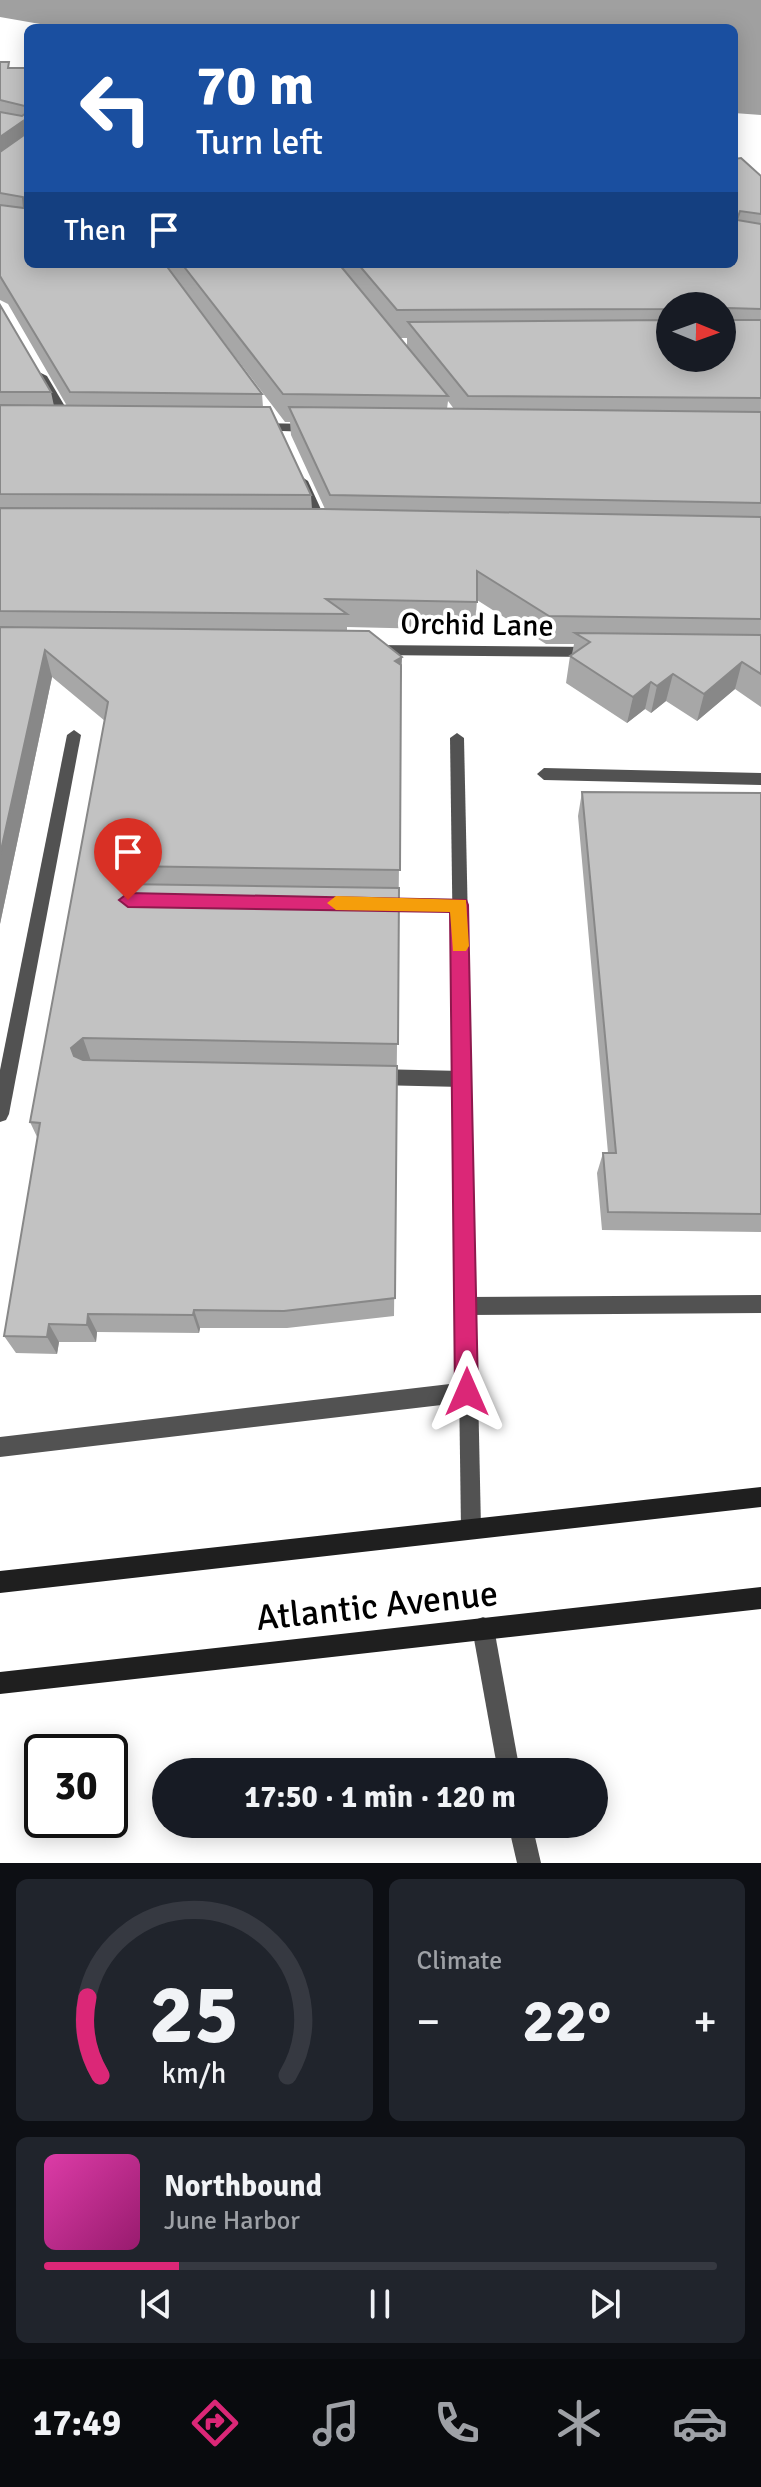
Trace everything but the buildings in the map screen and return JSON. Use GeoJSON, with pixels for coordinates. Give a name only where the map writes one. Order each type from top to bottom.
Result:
{"type":"FeatureCollection","features":[{"type":"Feature","properties":{"kind":"main road","name":"Atlantic Avenue"},"geometry":{"type":"LineString","coordinates":[[0,1582],[761,1497]]}},
{"type":"Feature","properties":{"kind":"main road","name":"Atlantic Avenue"},"geometry":{"type":"LineString","coordinates":[[0,1683],[761,1598]]}},
{"type":"Feature","properties":{"kind":"street"},"geometry":{"type":"LineString","coordinates":[[31,359],[70,426]]}},
{"type":"Feature","properties":{"kind":"street"},"geometry":{"type":"LineString","coordinates":[[269,415],[284,440]]}},
{"type":"Feature","properties":{"kind":"street"},"geometry":{"type":"LineString","coordinates":[[56,426],[86,426]]}},
{"type":"Feature","properties":{"kind":"street"},"geometry":{"type":"LineString","coordinates":[[246,427],[324,428]]}},
{"type":"Feature","properties":{"kind":"street"},"geometry":{"type":"LineString","coordinates":[[296,466],[325,530]]}},
{"type":"Feature","properties":{"kind":"street"},"geometry":{"type":"LineString","coordinates":[[309,530],[341,530]]}},
{"type":"Feature","properties":{"kind":"street","name":"Orchid Lane"},"geometry":{"type":"LineString","coordinates":[[365,650],[602,652]]}},
{"type":"Feature","properties":{"kind":"street"},"geometry":{"type":"LineString","coordinates":[[0,1114],[74,735]]}},
{"type":"Feature","properties":{"kind":"street"},"geometry":{"type":"LineString","coordinates":[[457,738],[471,1528]]}},
{"type":"Feature","properties":{"kind":"street"},"geometry":{"type":"LineString","coordinates":[[544,774],[761,779]]}},
{"type":"Feature","properties":{"kind":"street"},"geometry":{"type":"LineString","coordinates":[[366,904],[459,905]]}},
{"type":"Feature","properties":{"kind":"street"},"geometry":{"type":"LineString","coordinates":[[354,1076],[462,1079]]}},
{"type":"Feature","properties":{"kind":"street"},"geometry":{"type":"LineString","coordinates":[[466,1306],[761,1304]]}},
{"type":"Feature","properties":{"kind":"street"},"geometry":{"type":"LineString","coordinates":[[0,1447],[467,1392]]}},
{"type":"Feature","properties":{"kind":"street"},"geometry":{"type":"LineString","coordinates":[[483,1628],[506,1758]]}},
{"type":"Feature","properties":{"kind":"street"},"geometry":{"type":"LineString","coordinates":[[523,1838],[529,1863]]}},
{"type":"Feature","properties":{"kind":"shaded area"},"geometry":{"type":"Polygon","coordinates":[[[0,0],[761,0],[761,115],[738,113],[738,24],[40,24],[0,17],[0,0]]]}},
{"type":"Feature","properties":{"kind":"slow traffic"},"geometry":{"type":"LineString","coordinates":[[336,903],[459,905],[460,946]]}},
{"type":"Feature","properties":{"kind":"route"},"geometry":{"type":"LineString","coordinates":[[128,900],[459,905],[467,1392]]}}]}
